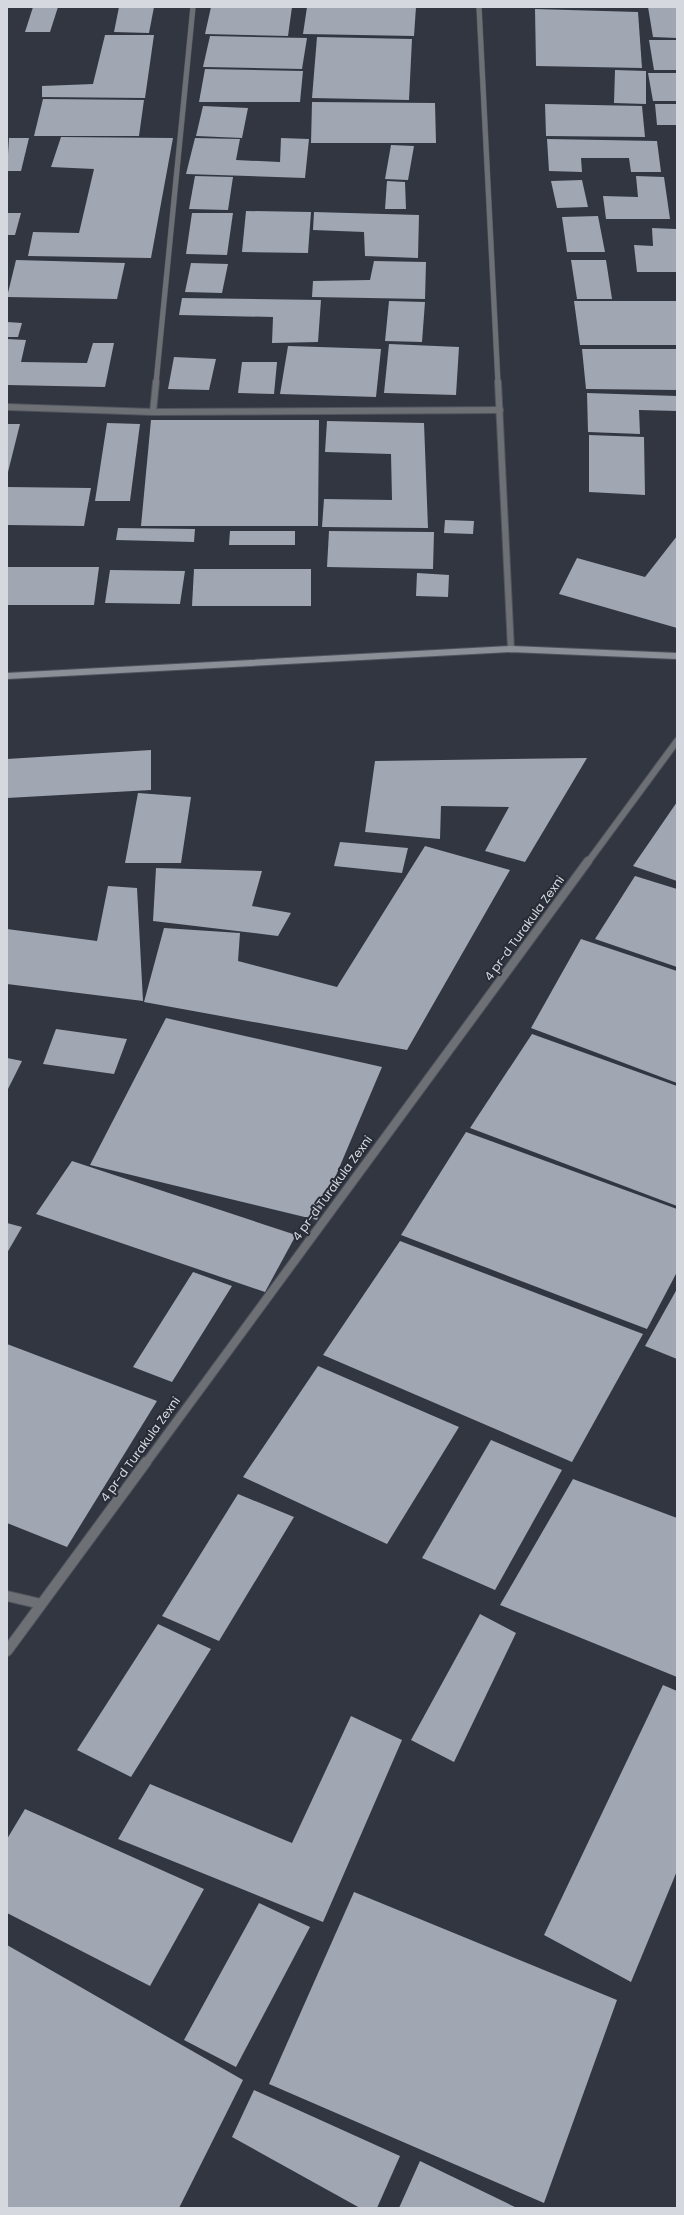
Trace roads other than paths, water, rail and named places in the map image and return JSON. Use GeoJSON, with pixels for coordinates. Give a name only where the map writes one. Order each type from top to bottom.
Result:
{"type":"FeatureCollection","features":[{"type":"Feature","properties":{"kind":"street"},"geometry":{"type":"LineString","coordinates":[[153,412],[193,7]]}},
{"type":"Feature","properties":{"kind":"street"},"geometry":{"type":"LineString","coordinates":[[479,7],[511,649]]}},
{"type":"Feature","properties":{"kind":"street"},"geometry":{"type":"LineString","coordinates":[[7,407],[153,412],[500,410]]}},
{"type":"Feature","properties":{"kind":"street"},"geometry":{"type":"LineString","coordinates":[[7,676],[511,649],[677,656]]}},
{"type":"Feature","properties":{"kind":"street","name":"4 pr-d Turakula Zexni"},"geometry":{"type":"LineString","coordinates":[[7,1651],[677,741]]}},
{"type":"Feature","properties":{"kind":"street"},"geometry":{"type":"LineString","coordinates":[[7,1596],[41,1604]]}}]}
